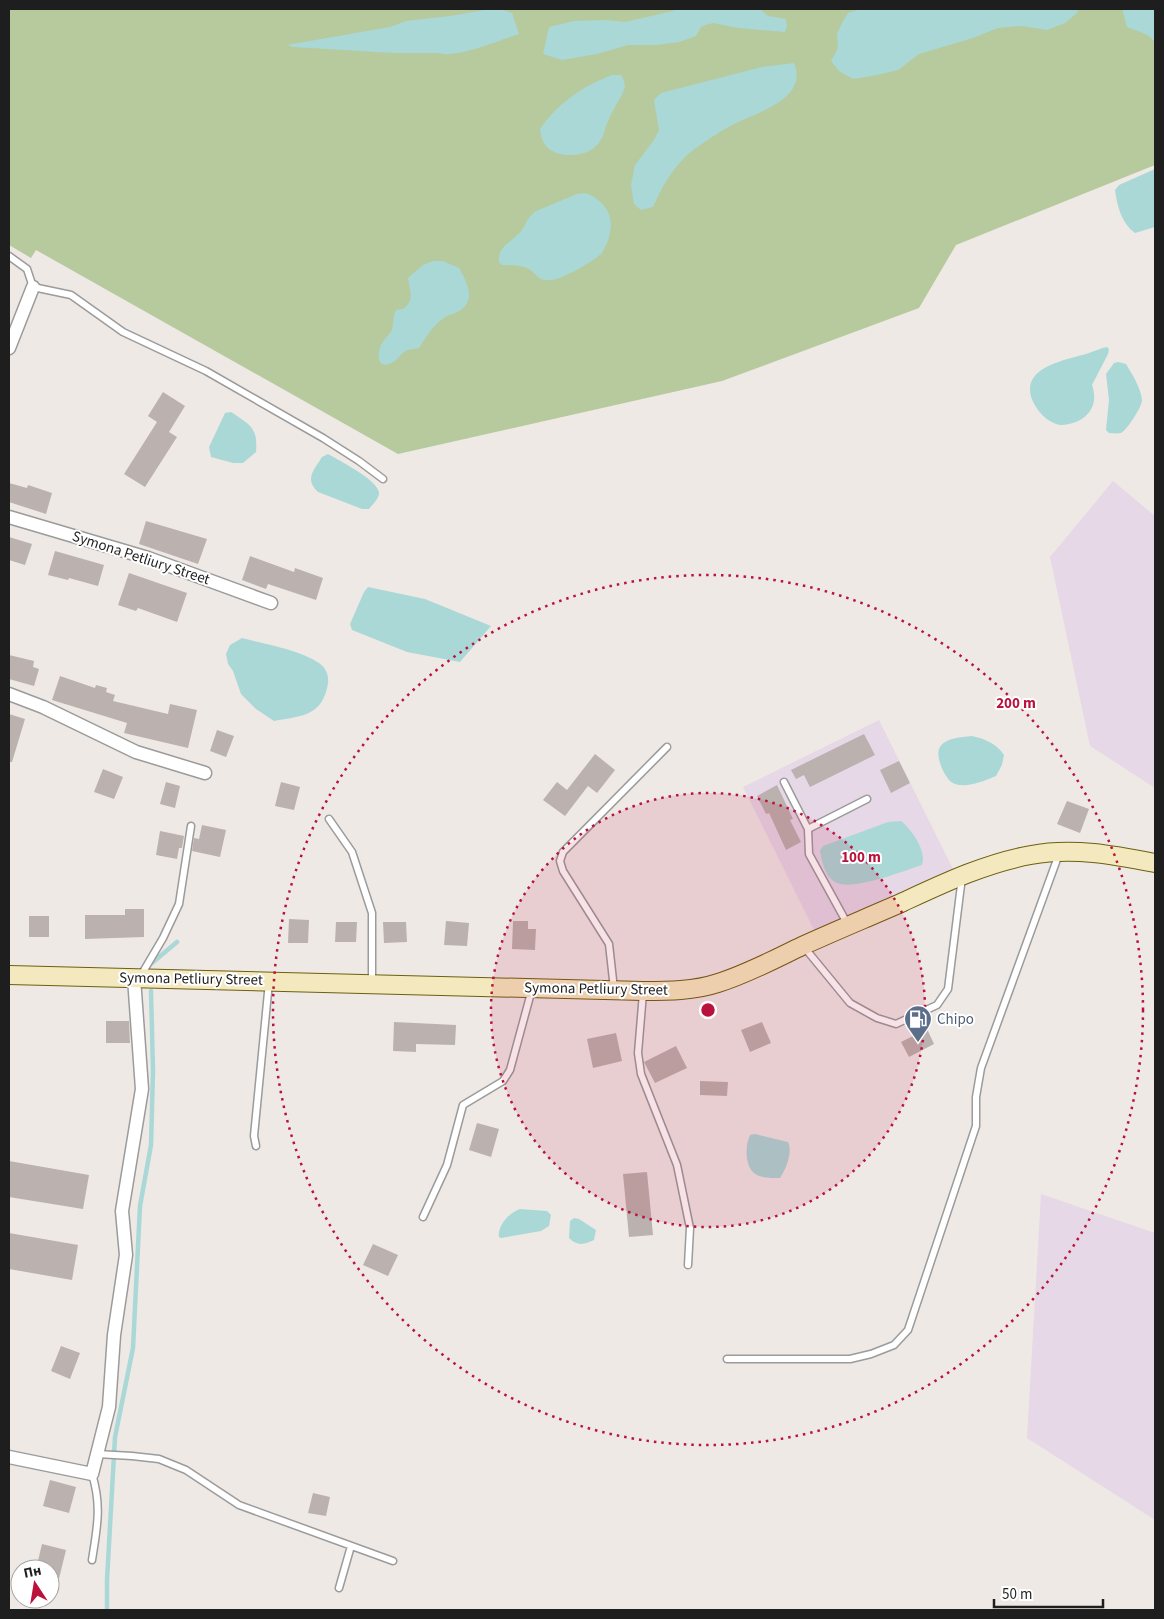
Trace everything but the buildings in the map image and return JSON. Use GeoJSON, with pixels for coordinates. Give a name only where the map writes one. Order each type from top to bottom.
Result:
{"type":"FeatureCollection","features":[{"type":"Feature","properties":{"kind":"main road","name":"Symona Petliury Street"},"geometry":{"type":"LineString","coordinates":[[9,975],[643,991],[686,990],[718,983],[761,966],[962,876],[1031,855],[1060,852],[1110,854],[1155,863]]}},
{"type":"Feature","properties":{"kind":"street"},"geometry":{"type":"LineString","coordinates":[[9,348],[33,286]]}},
{"type":"Feature","properties":{"kind":"street","name":"Symona Petliury Street"},"geometry":{"type":"LineString","coordinates":[[9,517],[148,558],[271,603]]}},
{"type":"Feature","properties":{"kind":"street"},"geometry":{"type":"LineString","coordinates":[[9,694],[43,706],[136,752],[205,773]]}},
{"type":"Feature","properties":{"kind":"street"},"geometry":{"type":"LineString","coordinates":[[9,1457],[92,1474],[101,1455],[109,1407],[114,1336],[126,1255],[122,1211],[142,1090],[137,978]]}},
{"type":"Feature","properties":{"kind":"lane"},"geometry":{"type":"LineString","coordinates":[[9,256],[27,269],[33,286],[71,294],[123,332],[206,371],[323,438],[360,461],[384,479]]}},
{"type":"Feature","properties":{"kind":"lane"},"geometry":{"type":"LineString","coordinates":[[614,990],[609,944],[563,871],[560,861],[563,852],[667,747]]}},
{"type":"Feature","properties":{"kind":"lane"},"geometry":{"type":"LineString","coordinates":[[784,782],[808,829],[809,854],[848,926]]}},
{"type":"Feature","properties":{"kind":"lane"},"geometry":{"type":"LineString","coordinates":[[808,829],[867,799]]}},
{"type":"Feature","properties":{"kind":"lane"},"geometry":{"type":"LineString","coordinates":[[329,819],[352,852],[372,913],[372,983]]}},
{"type":"Feature","properties":{"kind":"lane"},"geometry":{"type":"LineString","coordinates":[[137,978],[163,938],[178,904],[191,826]]}},
{"type":"Feature","properties":{"kind":"lane"},"geometry":{"type":"LineString","coordinates":[[727,1359],[850,1359],[871,1354],[894,1345],[908,1330],[976,1126],[976,1097],[981,1068],[1060,852]]}},
{"type":"Feature","properties":{"kind":"lane"},"geometry":{"type":"LineString","coordinates":[[804,946],[850,1002],[877,1018],[896,1024],[937,1005],[948,989],[962,876]]}},
{"type":"Feature","properties":{"kind":"lane"},"geometry":{"type":"LineString","coordinates":[[256,1146],[254,1136],[269,981]]}},
{"type":"Feature","properties":{"kind":"lane"},"geometry":{"type":"LineString","coordinates":[[423,1217],[446,1165],[463,1105],[503,1081],[510,1070],[533,988]]}},
{"type":"Feature","properties":{"kind":"lane"},"geometry":{"type":"LineString","coordinates":[[643,991],[638,1053],[641,1074],[677,1165],[690,1228],[688,1265]]}},
{"type":"Feature","properties":{"kind":"lane"},"geometry":{"type":"LineString","coordinates":[[101,1455],[159,1459],[186,1470],[239,1505],[393,1561]]}},
{"type":"Feature","properties":{"kind":"lane"},"geometry":{"type":"LineString","coordinates":[[92,1474],[98,1491],[99,1511],[92,1560]]}},
{"type":"Feature","properties":{"kind":"lane"},"geometry":{"type":"LineString","coordinates":[[339,1588],[351,1546]]}},
{"type":"Feature","properties":{"kind":"shaded area"},"geometry":{"type":"Polygon","coordinates":[[[1113,481],[1155,516],[1155,788],[1090,746],[1050,557],[1113,481]]]}},
{"type":"Feature","properties":{"kind":"shaded area"},"geometry":{"type":"Polygon","coordinates":[[[879,720],[954,871],[818,938],[743,787],[879,720]]]}},
{"type":"Feature","properties":{"kind":"shaded area"},"geometry":{"type":"Polygon","coordinates":[[[1041,1194],[1155,1233],[1155,1520],[1027,1438],[1041,1194]]]}},
{"type":"Feature","properties":{"kind":"green space"},"geometry":{"type":"Polygon","coordinates":[[[9,9],[1155,9],[1155,165],[956,245],[919,308],[722,381],[398,454],[36,250],[31,258],[9,245],[9,9]]]}},
{"type":"Feature","properties":{"kind":"water"},"geometry":{"type":"Polygon","coordinates":[[[500,9],[512,13],[519,34],[467,51],[446,54],[394,53],[293,47],[287,45],[390,27],[406,21],[500,9]]]}},
{"type":"Feature","properties":{"kind":"water"},"geometry":{"type":"Polygon","coordinates":[[[676,9],[760,9],[768,16],[786,19],[787,26],[785,32],[738,28],[713,23],[701,27],[696,36],[679,42],[656,45],[628,45],[597,54],[562,60],[543,54],[549,27],[574,21],[608,20],[625,22],[676,9]]]}},
{"type":"Feature","properties":{"kind":"water"},"geometry":{"type":"Polygon","coordinates":[[[860,9],[1078,9],[1077,13],[1065,23],[1047,30],[1022,26],[998,28],[973,38],[919,54],[898,70],[853,79],[839,71],[831,61],[838,48],[837,34],[843,21],[848,13],[860,9]]]}},
{"type":"Feature","properties":{"kind":"water"},"geometry":{"type":"Polygon","coordinates":[[[1124,9],[1155,9],[1155,43],[1147,35],[1127,27],[1124,9]]]}},
{"type":"Feature","properties":{"kind":"water"},"geometry":{"type":"Polygon","coordinates":[[[794,63],[797,75],[794,86],[788,95],[767,109],[723,130],[690,152],[671,174],[653,207],[641,210],[634,204],[631,185],[635,165],[654,140],[659,130],[654,100],[661,93],[762,67],[794,63]]]}},
{"type":"Feature","properties":{"kind":"water"},"geometry":{"type":"Polygon","coordinates":[[[612,75],[621,75],[625,88],[610,117],[603,137],[597,145],[587,152],[572,155],[558,153],[547,147],[543,141],[540,129],[554,112],[581,90],[612,75]]]}},
{"type":"Feature","properties":{"kind":"water"},"geometry":{"type":"Polygon","coordinates":[[[1155,169],[1155,227],[1135,233],[1127,225],[1121,214],[1115,190],[1119,185],[1155,169]]]}},
{"type":"Feature","properties":{"kind":"water"},"geometry":{"type":"Polygon","coordinates":[[[586,193],[594,197],[605,207],[610,220],[610,235],[602,253],[598,257],[571,273],[552,280],[541,279],[526,268],[502,265],[499,262],[499,256],[503,248],[519,234],[536,211],[577,194],[586,193]]]}},
{"type":"Feature","properties":{"kind":"water"},"geometry":{"type":"Polygon","coordinates":[[[433,261],[443,261],[459,268],[468,288],[469,299],[467,304],[461,310],[437,323],[419,348],[406,351],[391,363],[382,364],[379,359],[380,348],[392,329],[396,310],[407,306],[410,299],[408,278],[423,265],[433,261]]]}},
{"type":"Feature","properties":{"kind":"water"},"geometry":{"type":"Polygon","coordinates":[[[1107,347],[1109,349],[1108,354],[1092,385],[1094,392],[1093,405],[1087,415],[1076,422],[1062,425],[1048,420],[1038,410],[1031,397],[1031,383],[1034,377],[1052,365],[1107,347]]]}},
{"type":"Feature","properties":{"kind":"water"},"geometry":{"type":"Polygon","coordinates":[[[1114,363],[1126,364],[1138,386],[1142,400],[1137,413],[1124,431],[1121,433],[1109,433],[1106,430],[1109,400],[1106,374],[1114,363]]]}},
{"type":"Feature","properties":{"kind":"water"},"geometry":{"type":"Polygon","coordinates":[[[231,412],[248,424],[256,437],[256,452],[243,463],[233,463],[211,457],[209,447],[225,413],[231,412]]]}},
{"type":"Feature","properties":{"kind":"water"},"geometry":{"type":"Polygon","coordinates":[[[328,454],[357,471],[376,487],[379,492],[378,497],[369,509],[362,509],[318,492],[314,487],[311,479],[312,474],[322,457],[328,454]]]}},
{"type":"Feature","properties":{"kind":"water"},"geometry":{"type":"Polygon","coordinates":[[[368,587],[425,599],[491,626],[460,662],[407,652],[352,630],[350,624],[368,587]]]}},
{"type":"Feature","properties":{"kind":"water"},"geometry":{"type":"Polygon","coordinates":[[[242,638],[301,654],[324,667],[328,683],[325,694],[316,708],[294,718],[274,721],[256,709],[241,694],[233,671],[228,664],[226,654],[230,645],[242,638]]]}},
{"type":"Feature","properties":{"kind":"water"},"geometry":{"type":"Polygon","coordinates":[[[972,736],[986,740],[997,747],[1004,755],[1002,765],[996,776],[971,785],[955,784],[948,779],[942,768],[939,756],[940,747],[950,740],[972,736]]]}},
{"type":"Feature","properties":{"kind":"water"},"geometry":{"type":"Polygon","coordinates":[[[901,821],[918,841],[923,859],[922,865],[877,880],[853,884],[835,882],[826,872],[820,851],[823,846],[888,822],[901,821]]]}},
{"type":"Feature","properties":{"kind":"water"},"geometry":{"type":"Polygon","coordinates":[[[755,1134],[788,1142],[790,1151],[780,1178],[759,1176],[750,1167],[747,1145],[750,1135],[755,1134]]]}},
{"type":"Feature","properties":{"kind":"water"},"geometry":{"type":"Polygon","coordinates":[[[520,1209],[547,1211],[551,1215],[549,1226],[541,1231],[499,1237],[500,1228],[505,1220],[512,1213],[520,1209]]]}},
{"type":"Feature","properties":{"kind":"water"},"geometry":{"type":"Polygon","coordinates":[[[574,1218],[579,1219],[596,1230],[594,1240],[581,1244],[569,1238],[570,1221],[574,1218]]]}},
{"type":"Feature","properties":{"kind":"waterway"},"geometry":{"type":"LineString","coordinates":[[152,963],[177,942]]}},
{"type":"Feature","properties":{"kind":"waterway"},"geometry":{"type":"LineString","coordinates":[[107,1610],[115,1437],[133,1348],[140,1206],[151,1145],[153,1071],[151,991]]}},
{"type":"Feature","properties":{"kind":"place","name":"Chipo"},"geometry":{"type":"Point","coordinates":[918,1043]}}]}
